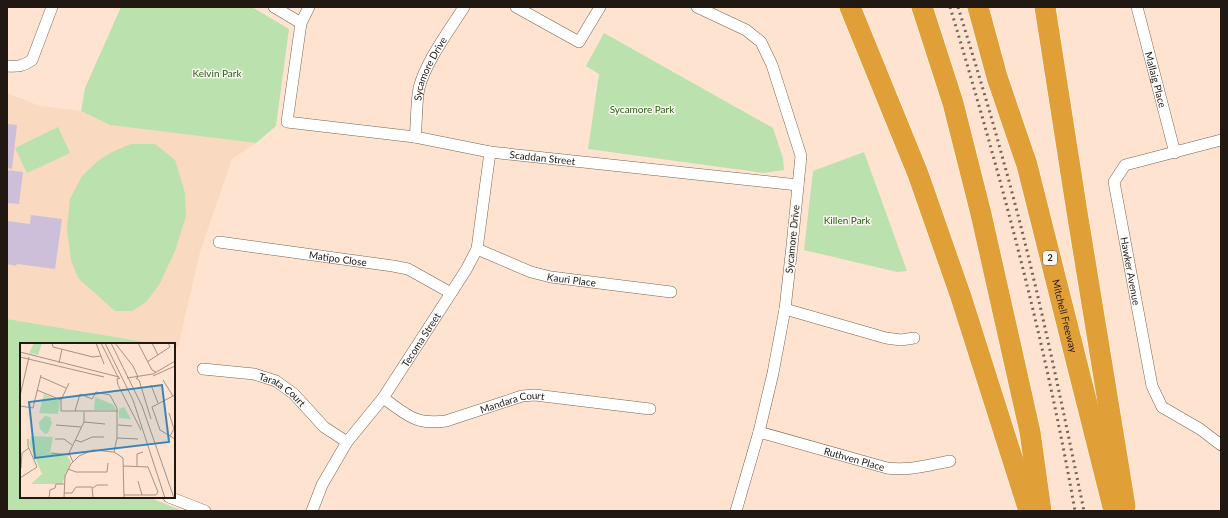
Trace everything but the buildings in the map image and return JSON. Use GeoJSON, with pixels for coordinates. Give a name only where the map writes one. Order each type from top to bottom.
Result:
{"type":"FeatureCollection","features":[{"type":"Feature","properties":{"kind":"highway"},"geometry":{"type":"LineString","coordinates":[[850,7],[918,174],[961,298],[1029,511]]}},
{"type":"Feature","properties":{"kind":"highway"},"geometry":{"type":"LineString","coordinates":[[922,7],[953,103],[981,214],[1030,432],[1041,511]]}},
{"type":"Feature","properties":{"kind":"highway","name":"Mitchell Freeway"},"geometry":{"type":"LineString","coordinates":[[978,7],[997,77],[1027,165],[1114,511]]}},
{"type":"Feature","properties":{"kind":"highway"},"geometry":{"type":"LineString","coordinates":[[1045,7],[1076,212],[1126,511]]}},
{"type":"Feature","properties":{"kind":"street"},"geometry":{"type":"LineString","coordinates":[[7,66],[19,67],[32,60],[52,7]]}},
{"type":"Feature","properties":{"kind":"street"},"geometry":{"type":"LineString","coordinates":[[274,7],[301,23],[309,7]]}},
{"type":"Feature","properties":{"kind":"street","name":"Sycamore Drive"},"geometry":{"type":"LineString","coordinates":[[415,138],[419,89],[423,77],[429,64],[464,7]]}},
{"type":"Feature","properties":{"kind":"street"},"geometry":{"type":"LineString","coordinates":[[516,7],[579,42],[600,7]]}},
{"type":"Feature","properties":{"kind":"street","name":"Sycamore Drive"},"geometry":{"type":"LineString","coordinates":[[697,7],[746,30],[761,42],[772,65],[801,156],[784,309],[773,373],[759,432],[736,511]]}},
{"type":"Feature","properties":{"kind":"street","name":"Mallaig Place"},"geometry":{"type":"LineString","coordinates":[[1137,7],[1175,153]]}},
{"type":"Feature","properties":{"kind":"street","name":"Scaddan Street"},"geometry":{"type":"LineString","coordinates":[[301,23],[287,122],[415,138],[490,152],[798,185]]}},
{"type":"Feature","properties":{"kind":"street","name":"Hawker Avenue"},"geometry":{"type":"LineString","coordinates":[[1221,140],[1125,165],[1114,182],[1152,386],[1162,406],[1200,429],[1221,445]]}},
{"type":"Feature","properties":{"kind":"street","name":"Tecoma Street"},"geometry":{"type":"LineString","coordinates":[[312,511],[322,485],[347,442],[383,398],[466,270],[477,249],[490,152]]}},
{"type":"Feature","properties":{"kind":"street","name":"Matipo Close"},"geometry":{"type":"LineString","coordinates":[[219,242],[408,269],[451,293]]}},
{"type":"Feature","properties":{"kind":"street","name":"Kauri Place"},"geometry":{"type":"LineString","coordinates":[[477,249],[531,272],[551,277],[670,292]]}},
{"type":"Feature","properties":{"kind":"street"},"geometry":{"type":"LineString","coordinates":[[784,309],[886,338],[901,340],[914,338]]}},
{"type":"Feature","properties":{"kind":"street","name":"Tarata Court"},"geometry":{"type":"LineString","coordinates":[[203,369],[254,374],[276,381],[294,394],[324,427],[347,442]]}},
{"type":"Feature","properties":{"kind":"street","name":"Mandara Court"},"geometry":{"type":"LineString","coordinates":[[383,398],[414,419],[424,422],[446,421],[522,396],[535,395],[650,409]]}},
{"type":"Feature","properties":{"kind":"street","name":"Ruthven Place"},"geometry":{"type":"LineString","coordinates":[[759,432],[887,468],[910,468],[950,461]]}},
{"type":"Feature","properties":{"kind":"street"},"geometry":{"type":"LineString","coordinates":[[172,498],[205,511]]}},
{"type":"Feature","properties":{"kind":"shaded area"},"geometry":{"type":"Polygon","coordinates":[[[7,93],[40,106],[81,111],[110,125],[256,143],[232,159],[200,252],[178,347],[175,347],[175,343],[151,343],[7,319],[7,93]]]}},
{"type":"Feature","properties":{"kind":"green space","name":"Kelvin Park"},"geometry":{"type":"Polygon","coordinates":[[[121,7],[252,7],[289,29],[276,126],[256,143],[110,125],[81,111],[85,88],[121,7]]]}},
{"type":"Feature","properties":{"kind":"green space","name":"Sycamore Park"},"geometry":{"type":"Polygon","coordinates":[[[604,33],[773,128],[783,158],[784,170],[764,173],[588,149],[599,74],[586,66],[604,33]]]}},
{"type":"Feature","properties":{"kind":"green space"},"geometry":{"type":"Polygon","coordinates":[[[58,127],[70,153],[27,173],[15,148],[58,127]]]}},
{"type":"Feature","properties":{"kind":"green space"},"geometry":{"type":"Polygon","coordinates":[[[131,144],[155,144],[175,160],[185,193],[186,216],[175,251],[159,285],[146,302],[132,311],[115,311],[78,278],[71,260],[67,229],[70,199],[82,176],[99,160],[112,152],[131,144]]]}},
{"type":"Feature","properties":{"kind":"green space","name":"Killen Park"},"geometry":{"type":"Polygon","coordinates":[[[864,152],[907,271],[897,272],[804,250],[813,171],[864,152]]]}},
{"type":"Feature","properties":{"kind":"green space"},"geometry":{"type":"Polygon","coordinates":[[[7,319],[151,343],[20,343],[20,498],[150,498],[183,511],[7,511],[7,319]]]}},
{"type":"Feature","properties":{"kind":"railway"},"geometry":{"type":"LineString","coordinates":[[950,7],[1004,194],[1020,257],[1050,383],[1075,511]]}},
{"type":"Feature","properties":{"kind":"railway"},"geometry":{"type":"LineString","coordinates":[[958,7],[1016,206],[1057,380],[1084,511]]}}]}
